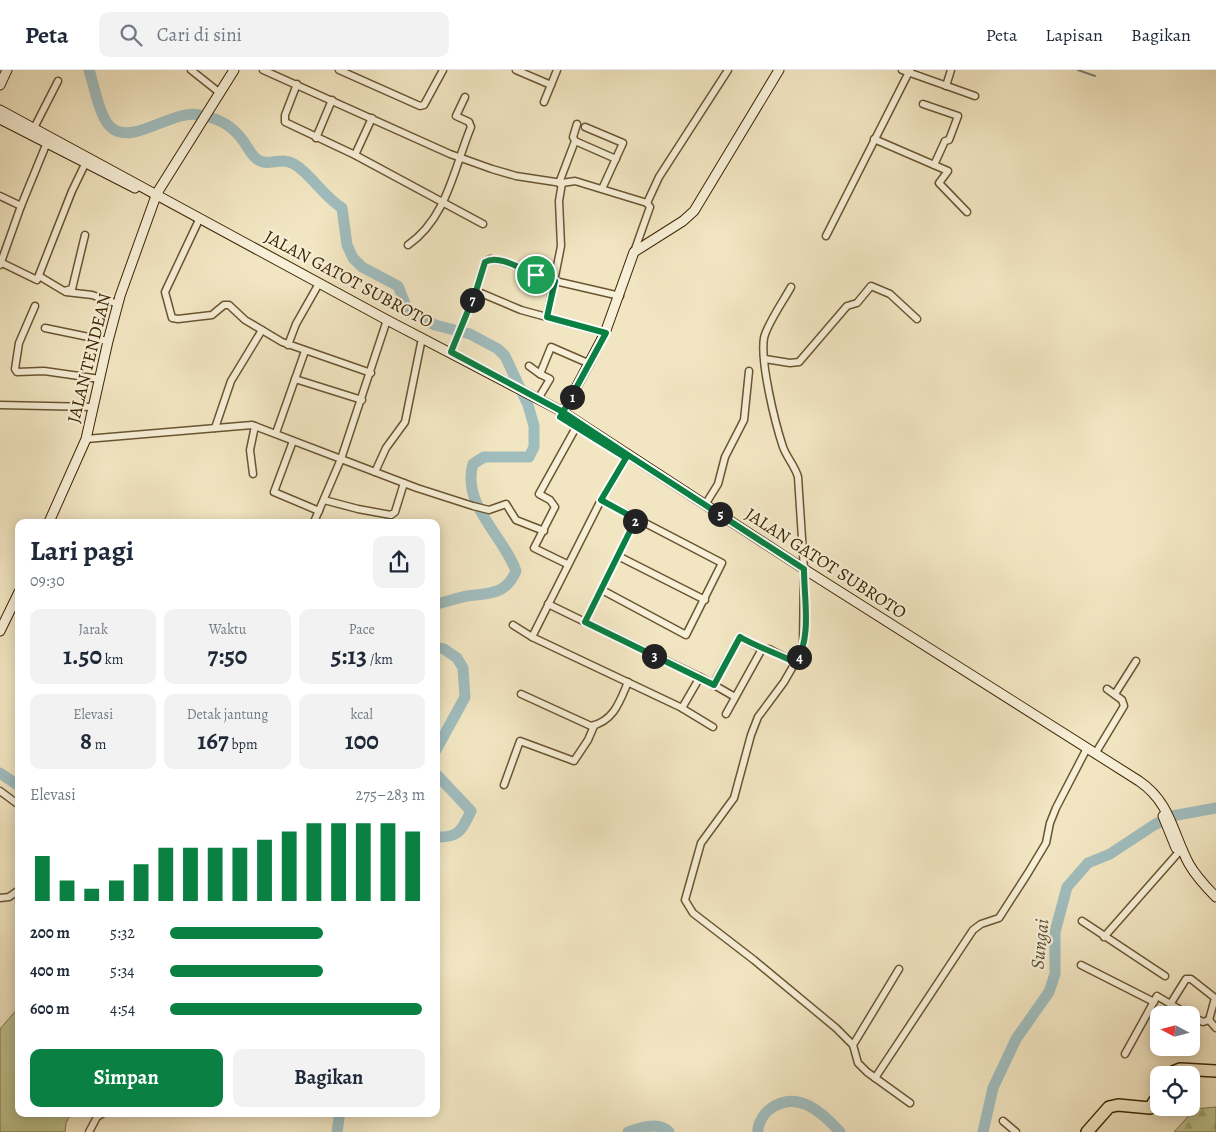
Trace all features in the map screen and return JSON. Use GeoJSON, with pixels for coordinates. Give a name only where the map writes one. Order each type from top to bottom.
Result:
{"type":"FeatureCollection","features":[{"type":"Feature","properties":{"kind":"highway"},"geometry":{"type":"LineString","coordinates":[[1200,1070],[1216,1071]]}},
{"type":"Feature","properties":{"kind":"highway"},"geometry":{"type":"LineString","coordinates":[[1087,1132],[1106,1108],[1118,1105],[1150,1108]]}},
{"type":"Feature","properties":{"kind":"street"},"geometry":{"type":"LineString","coordinates":[[0,85],[7,70]]}},
{"type":"Feature","properties":{"kind":"street"},"geometry":{"type":"LineString","coordinates":[[191,70],[220,93]]}},
{"type":"Feature","properties":{"kind":"street","name":"JALAN TENDEAN"},"geometry":{"type":"LineString","coordinates":[[50,519],[86,439],[118,304],[156,196],[234,70]]}},
{"type":"Feature","properties":{"kind":"street"},"geometry":{"type":"LineString","coordinates":[[263,70],[458,157],[516,176],[560,183],[575,182],[647,203],[650,207],[606,333],[562,414]]}},
{"type":"Feature","properties":{"kind":"street"},"geometry":{"type":"LineString","coordinates":[[339,70],[420,106],[424,105],[428,99],[443,70]]}},
{"type":"Feature","properties":{"kind":"street"},"geometry":{"type":"LineString","coordinates":[[516,70],[551,85]]}},
{"type":"Feature","properties":{"kind":"street"},"geometry":{"type":"LineString","coordinates":[[544,102],[557,70]]}},
{"type":"Feature","properties":{"kind":"street"},"geometry":{"type":"LineString","coordinates":[[647,203],[659,177],[728,70]]}},
{"type":"Feature","properties":{"kind":"street"},"geometry":{"type":"LineString","coordinates":[[634,252],[683,221],[694,211],[779,70]]}},
{"type":"Feature","properties":{"kind":"street"},"geometry":{"type":"LineString","coordinates":[[946,86],[951,70]]}},
{"type":"Feature","properties":{"kind":"street"},"geometry":{"type":"LineString","coordinates":[[826,236],[855,182],[907,71],[975,96]]}},
{"type":"Feature","properties":{"kind":"street"},"geometry":{"type":"LineString","coordinates":[[34,128],[58,81]]}},
{"type":"Feature","properties":{"kind":"street"},"geometry":{"type":"LineString","coordinates":[[297,84],[284,121],[316,138],[355,155],[483,224]]}},
{"type":"Feature","properties":{"kind":"street"},"geometry":{"type":"LineString","coordinates":[[408,244],[428,228],[443,204],[471,124],[456,116],[465,97]]}},
{"type":"Feature","properties":{"kind":"street"},"geometry":{"type":"LineString","coordinates":[[316,138],[332,100]]}},
{"type":"Feature","properties":{"kind":"street"},"geometry":{"type":"LineString","coordinates":[[923,104],[958,116],[949,140],[945,141],[934,165]]}},
{"type":"Feature","properties":{"kind":"street","name":"JALAN GATOT SUBROTO"},"geometry":{"type":"LineString","coordinates":[[0,110],[34,128],[48,139]]}},
{"type":"Feature","properties":{"kind":"street","name":"JALAN GATOT SUBROTO"},"geometry":{"type":"LineString","coordinates":[[0,118],[48,139],[156,196],[387,322],[421,344],[520,390]]}},
{"type":"Feature","properties":{"kind":"street"},"geometry":{"type":"LineString","coordinates":[[355,155],[372,118]]}},
{"type":"Feature","properties":{"kind":"street"},"geometry":{"type":"LineString","coordinates":[[547,317],[561,246],[560,183],[575,140],[573,137],[577,124]]}},
{"type":"Feature","properties":{"kind":"street"},"geometry":{"type":"LineString","coordinates":[[585,127],[623,143],[602,189]]}},
{"type":"Feature","properties":{"kind":"street"},"geometry":{"type":"LineString","coordinates":[[48,139],[0,263],[37,280],[87,160]]}},
{"type":"Feature","properties":{"kind":"street"},"geometry":{"type":"LineString","coordinates":[[874,139],[948,170],[939,183],[968,212]]}},
{"type":"Feature","properties":{"kind":"street"},"geometry":{"type":"LineString","coordinates":[[575,140],[616,159]]}},
{"type":"Feature","properties":{"kind":"street"},"geometry":{"type":"LineString","coordinates":[[0,196],[21,206]]}},
{"type":"Feature","properties":{"kind":"street","name":"JALAN GATOT SUBROTO"},"geometry":{"type":"LineString","coordinates":[[156,196],[198,222],[287,268],[317,287],[387,322],[452,349],[562,414],[1146,792],[1162,808]]}},
{"type":"Feature","properties":{"kind":"street"},"geometry":{"type":"LineString","coordinates":[[198,222],[166,289],[165,295],[171,316],[178,319],[212,315],[224,305],[229,304],[245,320],[288,345],[371,373]]}},
{"type":"Feature","properties":{"kind":"street"},"geometry":{"type":"LineString","coordinates":[[64,291],[73,288],[85,235]]}},
{"type":"Feature","properties":{"kind":"street"},"geometry":{"type":"LineString","coordinates":[[452,349],[476,291],[485,262],[490,259],[502,261],[555,281],[620,296]]}},
{"type":"Feature","properties":{"kind":"street"},"geometry":{"type":"LineString","coordinates":[[39,276],[64,291],[74,294],[92,295],[118,304]]}},
{"type":"Feature","properties":{"kind":"street"},"geometry":{"type":"LineString","coordinates":[[765,359],[790,364],[799,362],[847,306],[857,303],[870,286],[890,294],[917,319]]}},
{"type":"Feature","properties":{"kind":"street"},"geometry":{"type":"LineString","coordinates":[[288,345],[296,324],[317,287]]}},
{"type":"Feature","properties":{"kind":"street"},"geometry":{"type":"LineString","coordinates":[[791,287],[765,336],[765,359],[766,373],[782,444],[796,469],[798,478],[804,572],[805,638],[803,650],[758,717],[751,735],[734,798],[701,843],[685,900],[693,914],[754,960],[836,1028],[853,1045],[858,1063],[875,1078],[910,1103]]}},
{"type":"Feature","properties":{"kind":"street"},"geometry":{"type":"LineString","coordinates":[[476,291],[505,305],[606,333]]}},
{"type":"Feature","properties":{"kind":"street"},"geometry":{"type":"LineString","coordinates":[[35,306],[19,343],[15,369],[17,372],[44,371],[100,379]]}},
{"type":"Feature","properties":{"kind":"street"},"geometry":{"type":"LineString","coordinates":[[315,519],[341,458],[387,322]]}},
{"type":"Feature","properties":{"kind":"street"},"geometry":{"type":"LineString","coordinates":[[45,328],[108,341]]}},
{"type":"Feature","properties":{"kind":"street"},"geometry":{"type":"LineString","coordinates":[[215,428],[230,381],[262,330]]}},
{"type":"Feature","properties":{"kind":"street"},"geometry":{"type":"LineString","coordinates":[[375,472],[386,448],[404,422],[421,344]]}},
{"type":"Feature","properties":{"kind":"street"},"geometry":{"type":"LineString","coordinates":[[540,374],[551,347],[590,364]]}},
{"type":"Feature","properties":{"kind":"street"},"geometry":{"type":"LineString","coordinates":[[276,433],[305,351]]}},
{"type":"Feature","properties":{"kind":"street"},"geometry":{"type":"LineString","coordinates":[[529,366],[550,379],[536,399]]}},
{"type":"Feature","properties":{"kind":"street"},"geometry":{"type":"LineString","coordinates":[[705,504],[718,484],[725,457],[744,420],[749,371]]}},
{"type":"Feature","properties":{"kind":"street"},"geometry":{"type":"LineString","coordinates":[[295,379],[362,400]]}},
{"type":"Feature","properties":{"kind":"street"},"geometry":{"type":"LineString","coordinates":[[0,405],[94,407]]}},
{"type":"Feature","properties":{"kind":"street"},"geometry":{"type":"LineString","coordinates":[[567,564],[534,548],[555,507],[550,500],[540,496],[539,490],[577,424]]}},
{"type":"Feature","properties":{"kind":"street"},"geometry":{"type":"LineString","coordinates":[[253,474],[249,455],[255,426]]}},
{"type":"Feature","properties":{"kind":"street"},"geometry":{"type":"LineString","coordinates":[[86,439],[255,426],[375,472],[474,506],[489,510],[506,504],[516,520],[544,530]]}},
{"type":"Feature","properties":{"kind":"street"},"geometry":{"type":"LineString","coordinates":[[293,441],[274,492],[319,511]]}},
{"type":"Feature","properties":{"kind":"street"},"geometry":{"type":"LineString","coordinates":[[532,637],[567,564],[601,500],[627,457]]}},
{"type":"Feature","properties":{"kind":"street","name":"JALAN GATOT SUBROTO"},"geometry":{"type":"LineString","coordinates":[[627,457],[705,504],[804,572],[1146,787],[1162,808],[1173,833],[1194,871],[1216,897]]}},
{"type":"Feature","properties":{"kind":"street"},"geometry":{"type":"LineString","coordinates":[[324,500],[391,515],[395,512],[404,482]]}},
{"type":"Feature","properties":{"kind":"street"},"geometry":{"type":"LineString","coordinates":[[601,500],[722,563],[686,635],[602,590]]}},
{"type":"Feature","properties":{"kind":"street"},"geometry":{"type":"LineString","coordinates":[[585,622],[636,519]]}},
{"type":"Feature","properties":{"kind":"street"},"geometry":{"type":"LineString","coordinates":[[618,556],[704,600]]}},
{"type":"Feature","properties":{"kind":"street"},"geometry":{"type":"LineString","coordinates":[[0,631],[15,600]]}},
{"type":"Feature","properties":{"kind":"street"},"geometry":{"type":"LineString","coordinates":[[548,604],[700,677],[735,697]]}},
{"type":"Feature","properties":{"kind":"street"},"geometry":{"type":"LineString","coordinates":[[513,625],[532,637],[682,708],[712,727]]}},
{"type":"Feature","properties":{"kind":"street"},"geometry":{"type":"LineString","coordinates":[[714,685],[740,637],[762,649],[770,649],[796,663]]}},
{"type":"Feature","properties":{"kind":"street"},"geometry":{"type":"LineString","coordinates":[[726,714],[762,649]]}},
{"type":"Feature","properties":{"kind":"street"},"geometry":{"type":"LineString","coordinates":[[1115,694],[1136,661]]}},
{"type":"Feature","properties":{"kind":"street"},"geometry":{"type":"LineString","coordinates":[[682,708],[700,677]]}},
{"type":"Feature","properties":{"kind":"street"},"geometry":{"type":"LineString","coordinates":[[521,694],[588,726],[594,726],[611,716],[618,706],[628,682]]}},
{"type":"Feature","properties":{"kind":"street"},"geometry":{"type":"LineString","coordinates":[[1095,754],[1124,706],[1122,700],[1107,689]]}},
{"type":"Feature","properties":{"kind":"street"},"geometry":{"type":"LineString","coordinates":[[504,785],[520,741],[574,761],[588,740],[594,726]]}},
{"type":"Feature","properties":{"kind":"street"},"geometry":{"type":"LineString","coordinates":[[875,1078],[973,930],[981,924],[996,921],[1009,903],[1046,843],[1050,823],[1056,808],[1085,752]]}},
{"type":"Feature","properties":{"kind":"street"},"geometry":{"type":"LineString","coordinates":[[0,791],[15,802]]}},
{"type":"Feature","properties":{"kind":"street","name":"JALAN GATOT SUBROTO"},"geometry":{"type":"LineString","coordinates":[[1173,833],[1178,853],[1195,883],[1216,905]]}},
{"type":"Feature","properties":{"kind":"street"},"geometry":{"type":"LineString","coordinates":[[1104,937],[1178,853]]}},
{"type":"Feature","properties":{"kind":"street"},"geometry":{"type":"LineString","coordinates":[[0,898],[9,897],[15,893]]}},
{"type":"Feature","properties":{"kind":"street"},"geometry":{"type":"LineString","coordinates":[[1082,921],[1165,976]]}},
{"type":"Feature","properties":{"kind":"street"},"geometry":{"type":"LineString","coordinates":[[1081,965],[1154,1002]]}},
{"type":"Feature","properties":{"kind":"street"},"geometry":{"type":"LineString","coordinates":[[853,1045],[899,969]]}},
{"type":"Feature","properties":{"kind":"street"},"geometry":{"type":"LineString","coordinates":[[1170,1003],[1186,979],[1191,979],[1215,998],[1209,1020]]}},
{"type":"Feature","properties":{"kind":"street"},"geometry":{"type":"LineString","coordinates":[[1125,1054],[1159,996],[1175,1006]]}},
{"type":"Feature","properties":{"kind":"street"},"geometry":{"type":"LineString","coordinates":[[1200,1021],[1203,1022],[1209,1020]]}},
{"type":"Feature","properties":{"kind":"street"},"geometry":{"type":"LineString","coordinates":[[1209,1020],[1216,1028]]}},
{"type":"Feature","properties":{"kind":"street"},"geometry":{"type":"LineString","coordinates":[[89,1132],[98,1117]]}},
{"type":"Feature","properties":{"kind":"street"},"geometry":{"type":"LineString","coordinates":[[1003,1121],[1016,1132]]}},
{"type":"Feature","properties":{"kind":"green space"},"geometry":{"type":"Polygon","coordinates":[[[15,1012],[15,1117],[69,1117],[65,1132],[0,1132],[0,1029],[15,1012]]]}},
{"type":"Feature","properties":{"kind":"green space"},"geometry":{"type":"Polygon","coordinates":[[[1216,1107],[1216,1132],[1174,1132],[1189,1116],[1200,1116],[1200,1109],[1216,1107]]]}},
{"type":"Feature","properties":{"kind":"waterway"},"geometry":{"type":"LineString","coordinates":[[89,70],[104,119],[113,129],[122,132],[132,132],[189,114],[200,115],[220,121],[230,127],[258,160],[262,162],[284,161],[300,168],[342,208],[347,245],[353,258],[362,267],[398,286],[408,311],[435,325],[470,334],[498,349],[505,356],[528,405],[534,426],[534,447],[529,457],[484,457],[473,464],[471,479],[478,507],[503,545],[516,571],[512,579],[502,589],[440,603]]}},
{"type":"Feature","properties":{"kind":"waterway"},"geometry":{"type":"LineString","coordinates":[[1078,70],[1095,76]]}},
{"type":"Feature","properties":{"kind":"waterway"},"geometry":{"type":"LineString","coordinates":[[440,648],[457,658],[463,668],[465,697],[440,743]]}},
{"type":"Feature","properties":{"kind":"waterway"},"geometry":{"type":"LineString","coordinates":[[0,773],[15,783]]}},
{"type":"Feature","properties":{"kind":"waterway"},"geometry":{"type":"LineString","coordinates":[[440,778],[471,811],[459,832],[450,836],[440,837]]}},
{"type":"Feature","properties":{"kind":"waterway","name":"Sungai"},"geometry":{"type":"LineString","coordinates":[[983,1132],[993,1088],[1016,1039],[1049,992],[1055,974],[1055,932],[1067,887],[1088,863],[1110,854],[1154,825],[1172,816],[1216,808]]}},
{"type":"Feature","properties":{"kind":"waterway","name":"Sungai"},"geometry":{"type":"LineString","coordinates":[[758,1132],[763,1116],[770,1109],[780,1103],[790,1101],[799,1102],[817,1111],[840,1132]]}},
{"type":"Feature","properties":{"kind":"waterway","name":"Sungai"},"geometry":{"type":"LineString","coordinates":[[337,1132],[339,1117]]}},
{"type":"Feature","properties":{"kind":"waterway","name":"Sungai"},"geometry":{"type":"LineString","coordinates":[[628,1132],[655,1126],[669,1132]]}},
{"type":"Feature","properties":{"kind":"route"},"geometry":{"type":"LineString","coordinates":[[536,275],[499,260],[490,259],[485,262],[476,291],[451,352],[563,412],[560,417],[626,458],[628,455],[804,569],[805,638],[803,650],[796,663],[770,649],[762,649],[740,637],[714,685],[585,622],[636,519],[601,500],[628,455],[563,412],[606,333],[547,317],[555,281],[536,275]]}}]}
